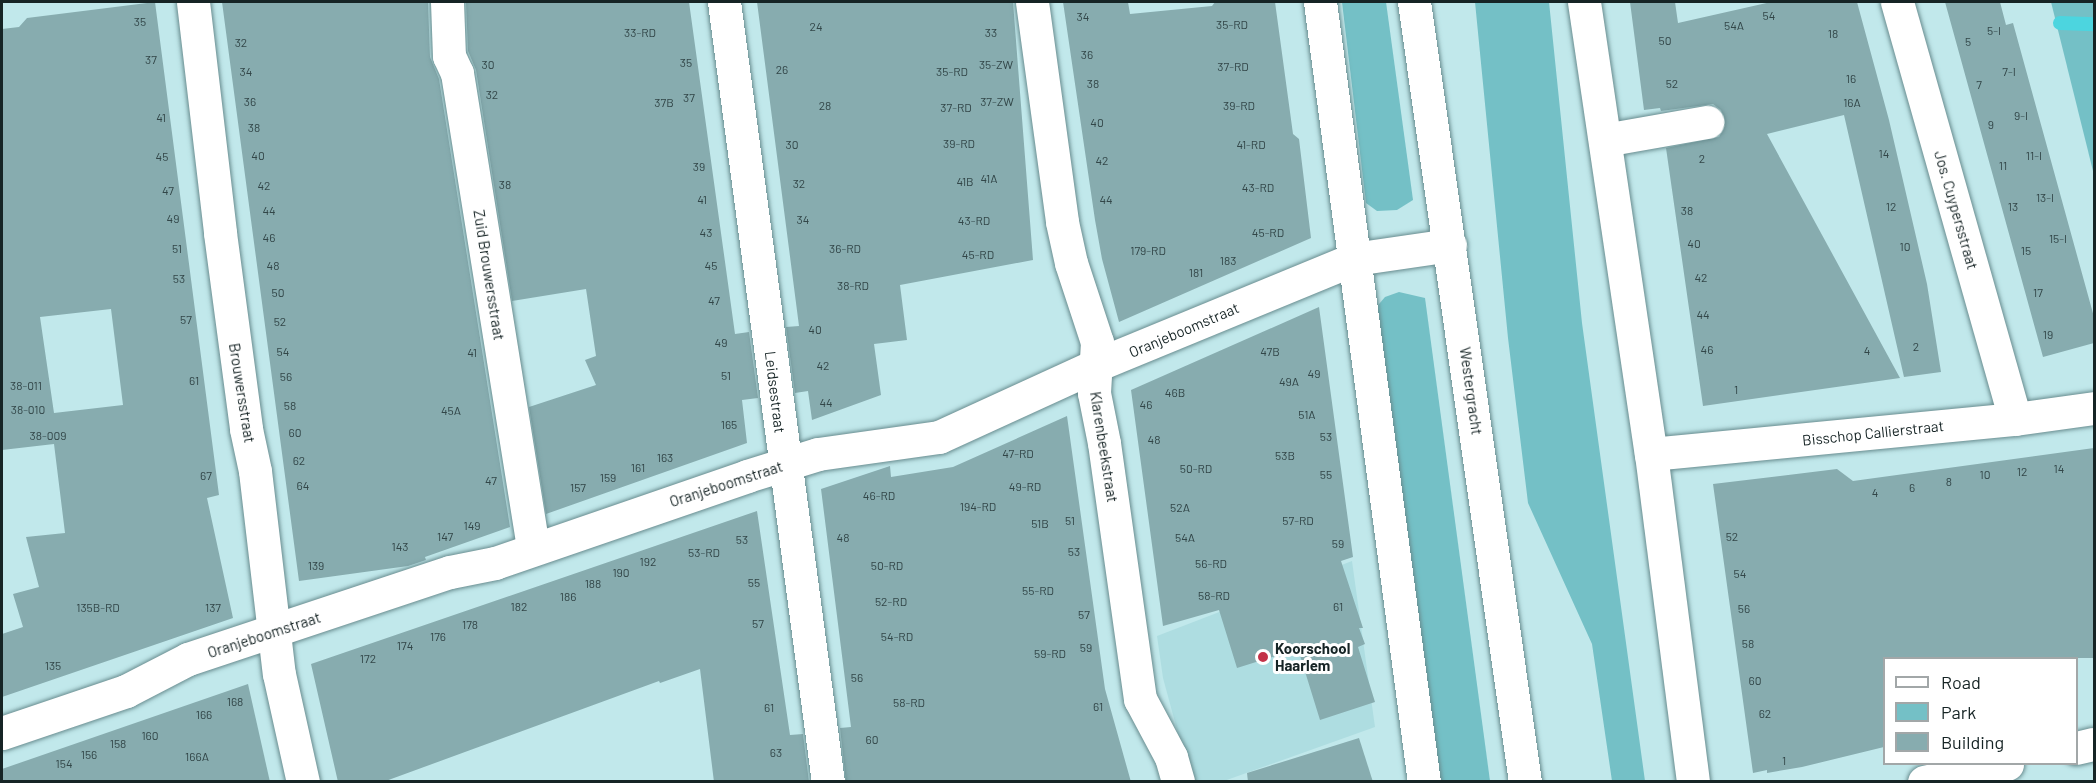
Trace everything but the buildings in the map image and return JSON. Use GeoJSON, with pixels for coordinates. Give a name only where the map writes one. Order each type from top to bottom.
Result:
{"type":"FeatureCollection","features":[{"type":"Feature","properties":{"kind":"street","name":"Brouwersstraat"},"geometry":{"type":"LineString","coordinates":[[192,2],[221,243],[246,429],[255,471],[279,675],[303,782]]}},
{"type":"Feature","properties":{"kind":"street","name":"Zuid Brouwersstraat"},"geometry":{"type":"LineString","coordinates":[[447,2],[449,56],[457,73],[533,549]]}},
{"type":"Feature","properties":{"kind":"street","name":"Leidsestraat"},"geometry":{"type":"LineString","coordinates":[[724,2],[828,782]]}},
{"type":"Feature","properties":{"kind":"street","name":"Klarenbeekstraat"},"geometry":{"type":"LineString","coordinates":[[1032,2],[1062,222],[1071,263],[1097,342],[1094,393],[1104,443],[1140,699],[1171,757],[1178,782]]}},
{"type":"Feature","properties":{"kind":"street"},"geometry":{"type":"LineString","coordinates":[[1320,2],[1424,782]]}},
{"type":"Feature","properties":{"kind":"street","name":"Westergracht"},"geometry":{"type":"LineString","coordinates":[[1414,2],[1525,782]]}},
{"type":"Feature","properties":{"kind":"street"},"geometry":{"type":"LineString","coordinates":[[1584,2],[1651,454],[1693,782]]}},
{"type":"Feature","properties":{"kind":"street","name":"Jos. Cuypersstraat"},"geometry":{"type":"LineString","coordinates":[[1897,2],[2015,419]]}},
{"type":"Feature","properties":{"kind":"street"},"geometry":{"type":"LineString","coordinates":[[1605,140],[1707,122]]}},
{"type":"Feature","properties":{"kind":"street","name":"Oranjeboomstraat"},"geometry":{"type":"LineString","coordinates":[[2,733],[126,691],[188,659],[450,572],[495,563],[818,454],[939,437],[1094,366],[1354,259],[1450,245]]}},
{"type":"Feature","properties":{"kind":"street","name":"Bisschop Callierstraat"},"geometry":{"type":"LineString","coordinates":[[1651,454],[2015,419],[2094,408]]}},
{"type":"Feature","properties":{"kind":"street"},"geometry":{"type":"LineString","coordinates":[[2078,748],[2094,744]]}},
{"type":"Feature","properties":{"kind":"street"},"geometry":{"type":"LineString","coordinates":[[1924,782],[2002,765]]}},
{"type":"Feature","properties":{"kind":"shaded area","name":"Koorschool Haarlem"},"geometry":{"type":"Polygon","coordinates":[[[1352,561],[1375,727],[1224,781],[1191,781],[1163,678],[1157,636],[1352,561]]]}},
{"type":"Feature","properties":{"kind":"green space"},"geometry":{"type":"Polygon","coordinates":[[[1342,2],[1386,2],[1413,200],[1397,210],[1377,211],[1366,203],[1342,2]]]}},
{"type":"Feature","properties":{"kind":"green space"},"geometry":{"type":"Polygon","coordinates":[[[1475,2],[1549,2],[1582,323],[1645,781],[1612,781],[1592,644],[1528,503],[1508,338],[1475,2]]]}},
{"type":"Feature","properties":{"kind":"green space"},"geometry":{"type":"Polygon","coordinates":[[[2051,2],[2094,2],[2094,175],[2051,2]]]}},
{"type":"Feature","properties":{"kind":"green space"},"geometry":{"type":"Polygon","coordinates":[[[1399,292],[1425,298],[1490,781],[1440,781],[1374,310],[1385,297],[1399,292]]]}},
{"type":"Feature","properties":{"kind":"waterway"},"geometry":{"type":"LineString","coordinates":[[2060,23],[2094,24]]}},
{"type":"Feature","properties":{"kind":"place","name":"Koorschool Haarlem"},"geometry":{"type":"Point","coordinates":[1263,657]}}]}
